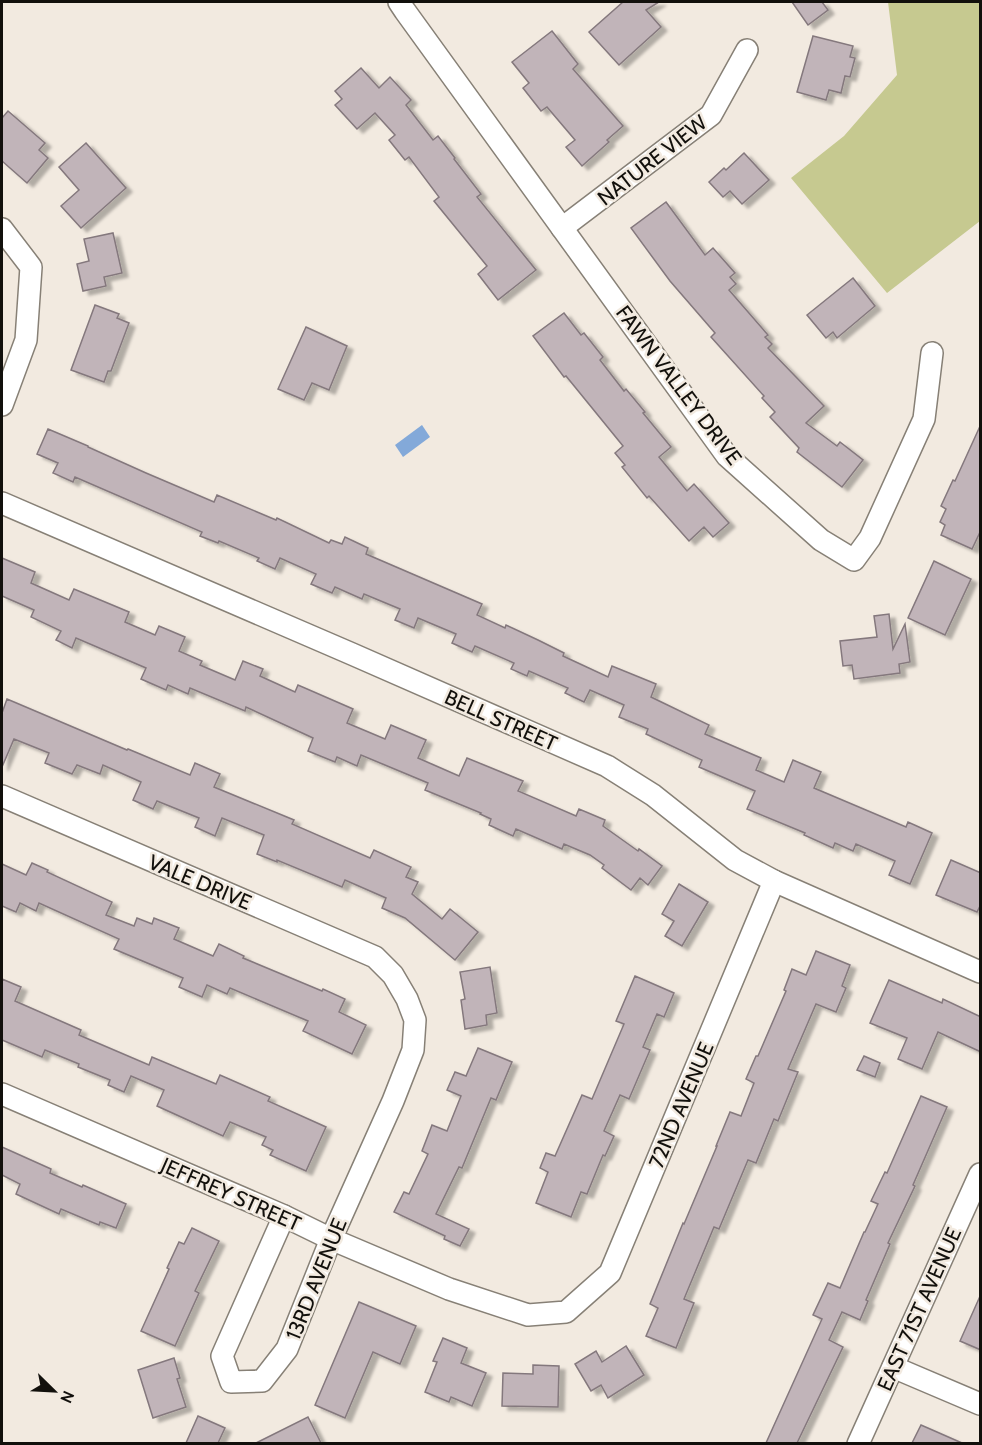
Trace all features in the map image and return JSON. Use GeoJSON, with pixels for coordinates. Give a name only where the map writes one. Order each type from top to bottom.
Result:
{"type":"FeatureCollection","features":[{"type":"Feature","properties":{"kind":"street","name":"FAWN VALLEY DRIVE"},"geometry":{"type":"LineString","coordinates":[[399,2],[727,456],[821,540],[854,560],[870,538],[924,420],[932,353]]}},
{"type":"Feature","properties":{"kind":"street","name":"NATURE VIEW"},"geometry":{"type":"LineString","coordinates":[[562,228],[711,115],[747,50]]}},
{"type":"Feature","properties":{"kind":"street"},"geometry":{"type":"LineString","coordinates":[[2,229],[32,267],[27,340],[2,405]]}},
{"type":"Feature","properties":{"kind":"street","name":"BELL STREET"},"geometry":{"type":"LineString","coordinates":[[2,503],[607,766],[653,795],[735,860],[774,881],[981,972]]}},
{"type":"Feature","properties":{"kind":"street","name":"VALE DRIVE"},"geometry":{"type":"LineString","coordinates":[[2,796],[375,957],[393,975]]}},
{"type":"Feature","properties":{"kind":"street","name":"72ND AVENUE"},"geometry":{"type":"LineString","coordinates":[[566,1312],[610,1273],[774,881]]}},
{"type":"Feature","properties":{"kind":"street","name":"13RD AVENUE"},"geometry":{"type":"LineString","coordinates":[[284,1216],[222,1356],[231,1382],[262,1382],[287,1349],[331,1239],[393,1101],[413,1050],[415,1020],[393,975]]}},
{"type":"Feature","properties":{"kind":"street","name":"JEFFREY STREET"},"geometry":{"type":"LineString","coordinates":[[2,1094],[449,1289],[528,1315],[566,1312]]}},
{"type":"Feature","properties":{"kind":"street","name":"EAST 71ST AVENUE"},"geometry":{"type":"LineString","coordinates":[[858,1443],[981,1174]]}},
{"type":"Feature","properties":{"kind":"street"},"geometry":{"type":"LineString","coordinates":[[893,1367],[981,1404]]}},
{"type":"Feature","properties":{"kind":"green space"},"geometry":{"type":"Polygon","coordinates":[[[888,2],[980,2],[980,221],[887,293],[791,178],[844,136],[897,75],[888,2]]]}},
{"type":"Feature","properties":{"kind":"water"},"geometry":{"type":"Polygon","coordinates":[[[422,425],[430,437],[403,457],[395,445],[422,425]]]}},
{"type":"Feature","properties":{"kind":"building"},"geometry":{"type":"Polygon","coordinates":[[[623,2],[659,2],[646,10],[661,27],[619,65],[589,32],[623,2]]]}},
{"type":"Feature","properties":{"kind":"building"},"geometry":{"type":"Polygon","coordinates":[[[792,2],[822,2],[828,10],[808,25],[792,2]]]}},
{"type":"Feature","properties":{"kind":"building"},"geometry":{"type":"Polygon","coordinates":[[[552,31],[578,64],[573,69],[623,126],[582,166],[566,147],[575,140],[547,107],[541,111],[523,88],[529,83],[512,62],[552,31]]]}},
{"type":"Feature","properties":{"kind":"building"},"geometry":{"type":"Polygon","coordinates":[[[813,36],[853,46],[850,57],[855,58],[850,77],[845,76],[841,93],[829,90],[826,100],[797,92],[813,36]]]}},
{"type":"Feature","properties":{"kind":"building"},"geometry":{"type":"Polygon","coordinates":[[[361,68],[379,88],[390,77],[411,100],[406,105],[433,140],[438,136],[481,194],[477,197],[536,270],[498,300],[478,274],[487,266],[434,201],[439,197],[409,157],[405,160],[389,140],[395,135],[375,113],[357,129],[335,105],[342,99],[335,91],[361,68]]]}},
{"type":"Feature","properties":{"kind":"building"},"geometry":{"type":"Polygon","coordinates":[[[8,111],[45,143],[39,150],[48,158],[27,183],[2,161],[2,118],[8,111]]]}},
{"type":"Feature","properties":{"kind":"building"},"geometry":{"type":"Polygon","coordinates":[[[86,143],[126,188],[81,228],[61,206],[79,190],[59,167],[86,143]]]}},
{"type":"Feature","properties":{"kind":"building"},"geometry":{"type":"Polygon","coordinates":[[[744,153],[769,180],[742,204],[730,191],[723,197],[709,182],[744,153]]]}},
{"type":"Feature","properties":{"kind":"building"},"geometry":{"type":"Polygon","coordinates":[[[666,202],[705,255],[713,248],[735,273],[730,277],[736,284],[729,290],[768,335],[765,337],[772,344],[768,348],[824,406],[806,423],[837,446],[840,442],[863,460],[842,487],[797,452],[799,448],[770,417],[775,412],[762,398],[764,396],[711,337],[715,333],[670,281],[631,228],[666,202]]]}},
{"type":"Feature","properties":{"kind":"building"},"geometry":{"type":"Polygon","coordinates":[[[113,233],[122,273],[104,277],[106,286],[83,291],[77,264],[89,261],[84,239],[113,233]]]}},
{"type":"Feature","properties":{"kind":"building"},"geometry":{"type":"Polygon","coordinates":[[[853,278],[875,306],[837,338],[833,332],[826,338],[807,315],[853,278]]]}},
{"type":"Feature","properties":{"kind":"building"},"geometry":{"type":"Polygon","coordinates":[[[95,305],[119,314],[117,318],[129,323],[111,371],[108,371],[104,382],[71,370],[95,305]]]}},
{"type":"Feature","properties":{"kind":"building"},"geometry":{"type":"Polygon","coordinates":[[[564,313],[581,335],[584,333],[603,357],[600,360],[624,391],[626,389],[645,412],[643,413],[671,447],[659,457],[687,491],[694,484],[729,523],[713,537],[704,527],[689,541],[649,496],[647,498],[622,467],[625,465],[615,453],[623,446],[566,376],[564,377],[533,336],[564,313]]]}},
{"type":"Feature","properties":{"kind":"building"},"geometry":{"type":"Polygon","coordinates":[[[306,327],[347,346],[329,390],[312,383],[304,400],[278,389],[306,327]]]}},
{"type":"Feature","properties":{"kind":"building"},"geometry":{"type":"Polygon","coordinates":[[[981,424],[981,530],[972,549],[941,535],[945,525],[940,522],[946,509],[941,506],[981,424]]]}},
{"type":"Feature","properties":{"kind":"building"},"geometry":{"type":"Polygon","coordinates":[[[48,429],[214,502],[217,495],[276,520],[277,518],[329,543],[331,540],[342,544],[345,537],[368,548],[366,554],[482,604],[477,615],[538,640],[564,653],[563,656],[608,677],[612,666],[656,684],[651,697],[709,725],[705,734],[761,758],[756,770],[784,782],[793,760],[821,772],[814,788],[906,827],[908,822],[932,833],[910,884],[889,875],[895,861],[856,844],[853,851],[835,843],[833,848],[804,835],[805,833],[747,809],[755,791],[699,767],[702,760],[646,734],[648,729],[619,717],[624,705],[590,690],[584,702],[565,693],[568,688],[529,671],[527,676],[511,669],[514,663],[475,646],[472,652],[452,643],[456,634],[418,618],[414,628],[395,620],[400,609],[364,594],[362,599],[335,587],[332,593],[311,584],[316,574],[280,558],[275,569],[257,561],[259,558],[219,541],[218,543],[200,536],[202,532],[75,477],[73,482],[53,473],[58,463],[37,454],[48,429]]]}},
{"type":"Feature","properties":{"kind":"building"},"geometry":{"type":"Polygon","coordinates":[[[2,558],[35,572],[31,583],[69,600],[74,589],[129,612],[125,622],[155,635],[159,626],[185,637],[179,651],[202,661],[200,665],[235,680],[243,661],[263,669],[260,676],[295,692],[298,685],[353,709],[347,723],[385,739],[391,725],[426,740],[418,758],[459,776],[467,758],[523,781],[518,791],[576,816],[579,809],[605,820],[603,826],[662,866],[648,885],[640,878],[631,890],[602,868],[604,865],[590,855],[564,844],[562,849],[516,829],[513,836],[489,825],[491,819],[481,813],[425,790],[428,783],[361,755],[357,766],[337,757],[335,762],[308,751],[313,738],[246,707],[245,711],[190,688],[188,694],[168,685],[166,690],[141,679],[146,668],[76,638],[72,648],[56,640],[61,631],[31,617],[34,610],[2,596],[2,558]]]}},
{"type":"Feature","properties":{"kind":"building"},"geometry":{"type":"Polygon","coordinates":[[[934,561],[971,579],[945,635],[908,618],[934,561]]]}},
{"type":"Feature","properties":{"kind":"building"},"geometry":{"type":"Polygon","coordinates":[[[889,614],[893,649],[905,624],[910,662],[899,664],[900,673],[854,679],[852,665],[843,666],[840,641],[877,637],[874,616],[889,614]]]}},
{"type":"Feature","properties":{"kind":"building"},"geometry":{"type":"Polygon","coordinates":[[[7,699],[190,775],[195,763],[220,774],[214,787],[294,820],[292,824],[370,858],[374,850],[411,867],[406,877],[418,882],[412,894],[442,919],[450,909],[478,932],[455,960],[405,918],[382,908],[386,898],[345,880],[342,887],[257,854],[264,835],[222,818],[215,836],[195,827],[199,818],[157,801],[153,809],[133,800],[141,782],[103,765],[100,774],[77,765],[72,774],[45,763],[49,753],[14,739],[2,767],[2,713],[7,699]]]}},
{"type":"Feature","properties":{"kind":"building"},"geometry":{"type":"Polygon","coordinates":[[[951,860],[981,873],[981,904],[977,912],[936,895],[951,860]]]}},
{"type":"Feature","properties":{"kind":"building"},"geometry":{"type":"Polygon","coordinates":[[[32,863],[112,902],[106,915],[134,926],[137,918],[152,924],[154,918],[179,928],[174,939],[213,956],[219,944],[244,956],[243,958],[345,999],[339,1012],[366,1025],[352,1054],[303,1031],[308,1021],[230,988],[227,994],[207,985],[202,997],[179,987],[183,978],[114,949],[119,939],[39,903],[36,911],[20,903],[16,912],[2,906],[2,864],[26,875],[32,863]]]}},
{"type":"Feature","properties":{"kind":"building"},"geometry":{"type":"Polygon","coordinates":[[[679,884],[708,902],[682,946],[665,936],[674,921],[662,914],[679,884]]]}},
{"type":"Feature","properties":{"kind":"building"},"geometry":{"type":"Polygon","coordinates":[[[816,951],[850,965],[842,986],[846,988],[836,1012],[816,1004],[788,1069],[798,1072],[778,1121],[774,1119],[756,1163],[748,1160],[719,1229],[714,1227],[684,1299],[694,1303],[676,1348],[646,1336],[658,1308],[650,1304],[730,1112],[741,1116],[754,1083],[746,1079],[786,991],[784,990],[792,969],[806,975],[816,951]]]}},
{"type":"Feature","properties":{"kind":"building"},"geometry":{"type":"Polygon","coordinates":[[[490,967],[497,1013],[486,1015],[487,1025],[465,1029],[461,1000],[465,999],[460,972],[490,967]]]}},
{"type":"Feature","properties":{"kind":"building"},"geometry":{"type":"Polygon","coordinates":[[[635,976],[674,993],[664,1017],[657,1014],[643,1047],[650,1050],[629,1099],[620,1095],[604,1131],[614,1136],[605,1156],[603,1155],[587,1194],[581,1192],[571,1217],[536,1203],[548,1172],[540,1168],[546,1153],[555,1156],[582,1095],[592,1099],[624,1024],[616,1021],[635,976]]]}},
{"type":"Feature","properties":{"kind":"building"},"geometry":{"type":"Polygon","coordinates":[[[2,979],[21,987],[15,1001],[81,1030],[79,1035],[149,1065],[152,1057],[216,1084],[220,1075],[270,1097],[268,1101],[326,1127],[306,1171],[270,1155],[273,1150],[262,1145],[266,1137],[230,1122],[223,1136],[157,1106],[164,1090],[131,1076],[124,1092],[108,1085],[110,1080],[78,1067],[79,1064],[45,1050],[42,1057],[2,1040],[2,979]]]}},
{"type":"Feature","properties":{"kind":"building"},"geometry":{"type":"Polygon","coordinates":[[[889,980],[942,1003],[943,999],[981,1017],[981,1052],[938,1032],[922,1069],[898,1059],[907,1038],[870,1023],[889,980]]]}},
{"type":"Feature","properties":{"kind":"building"},"geometry":{"type":"Polygon","coordinates":[[[478,1048],[512,1062],[496,1100],[491,1098],[462,1168],[459,1167],[436,1214],[469,1229],[460,1246],[444,1239],[445,1236],[394,1212],[404,1192],[409,1194],[428,1154],[422,1151],[432,1125],[447,1131],[461,1096],[447,1090],[455,1072],[466,1076],[478,1048]]]}},
{"type":"Feature","properties":{"kind":"building"},"geometry":{"type":"Polygon","coordinates":[[[864,1056],[880,1063],[875,1077],[857,1070],[864,1056]]]}},
{"type":"Feature","properties":{"kind":"building"},"geometry":{"type":"Polygon","coordinates":[[[921,1096],[947,1107],[913,1185],[915,1186],[888,1243],[890,1244],[860,1320],[842,1312],[829,1340],[843,1347],[797,1443],[766,1443],[822,1319],[813,1315],[828,1283],[840,1288],[878,1204],[871,1201],[885,1172],[887,1173],[921,1096]]]}},
{"type":"Feature","properties":{"kind":"building"},"geometry":{"type":"Polygon","coordinates":[[[2,1147],[51,1169],[50,1173],[126,1204],[116,1228],[100,1222],[99,1225],[61,1209],[59,1214],[16,1194],[20,1184],[2,1175],[2,1147]]]}},
{"type":"Feature","properties":{"kind":"building"},"geometry":{"type":"Polygon","coordinates":[[[192,1228],[219,1241],[195,1291],[199,1293],[175,1346],[141,1331],[179,1242],[184,1244],[192,1228]]]}},
{"type":"Feature","properties":{"kind":"building"},"geometry":{"type":"Polygon","coordinates":[[[981,1294],[981,1350],[960,1341],[981,1294]]]}},
{"type":"Feature","properties":{"kind":"building"},"geometry":{"type":"Polygon","coordinates":[[[359,1302],[416,1326],[400,1364],[373,1352],[345,1418],[315,1405],[359,1302]]]}},
{"type":"Feature","properties":{"kind":"building"},"geometry":{"type":"Polygon","coordinates":[[[443,1338],[467,1348],[461,1363],[486,1373],[472,1406],[451,1397],[449,1402],[425,1392],[437,1362],[433,1361],[443,1338]]]}},
{"type":"Feature","properties":{"kind":"building"},"geometry":{"type":"Polygon","coordinates":[[[626,1346],[644,1375],[608,1398],[601,1385],[591,1391],[575,1364],[596,1351],[602,1362],[626,1346]]]}},
{"type":"Feature","properties":{"kind":"building"},"geometry":{"type":"Polygon","coordinates":[[[174,1358],[180,1378],[177,1379],[186,1407],[153,1418],[138,1370],[174,1358]]]}},
{"type":"Feature","properties":{"kind":"building"},"geometry":{"type":"Polygon","coordinates":[[[533,1365],[559,1366],[558,1407],[502,1406],[503,1373],[533,1374],[533,1365]]]}},
{"type":"Feature","properties":{"kind":"building"},"geometry":{"type":"Polygon","coordinates":[[[198,1416],[225,1428],[218,1443],[186,1443],[198,1416]]]}},
{"type":"Feature","properties":{"kind":"building"},"geometry":{"type":"Polygon","coordinates":[[[308,1417],[321,1443],[256,1443],[308,1417]]]}},
{"type":"Feature","properties":{"kind":"building"},"geometry":{"type":"Polygon","coordinates":[[[921,1425],[962,1443],[912,1443],[921,1425]]]}}]}
